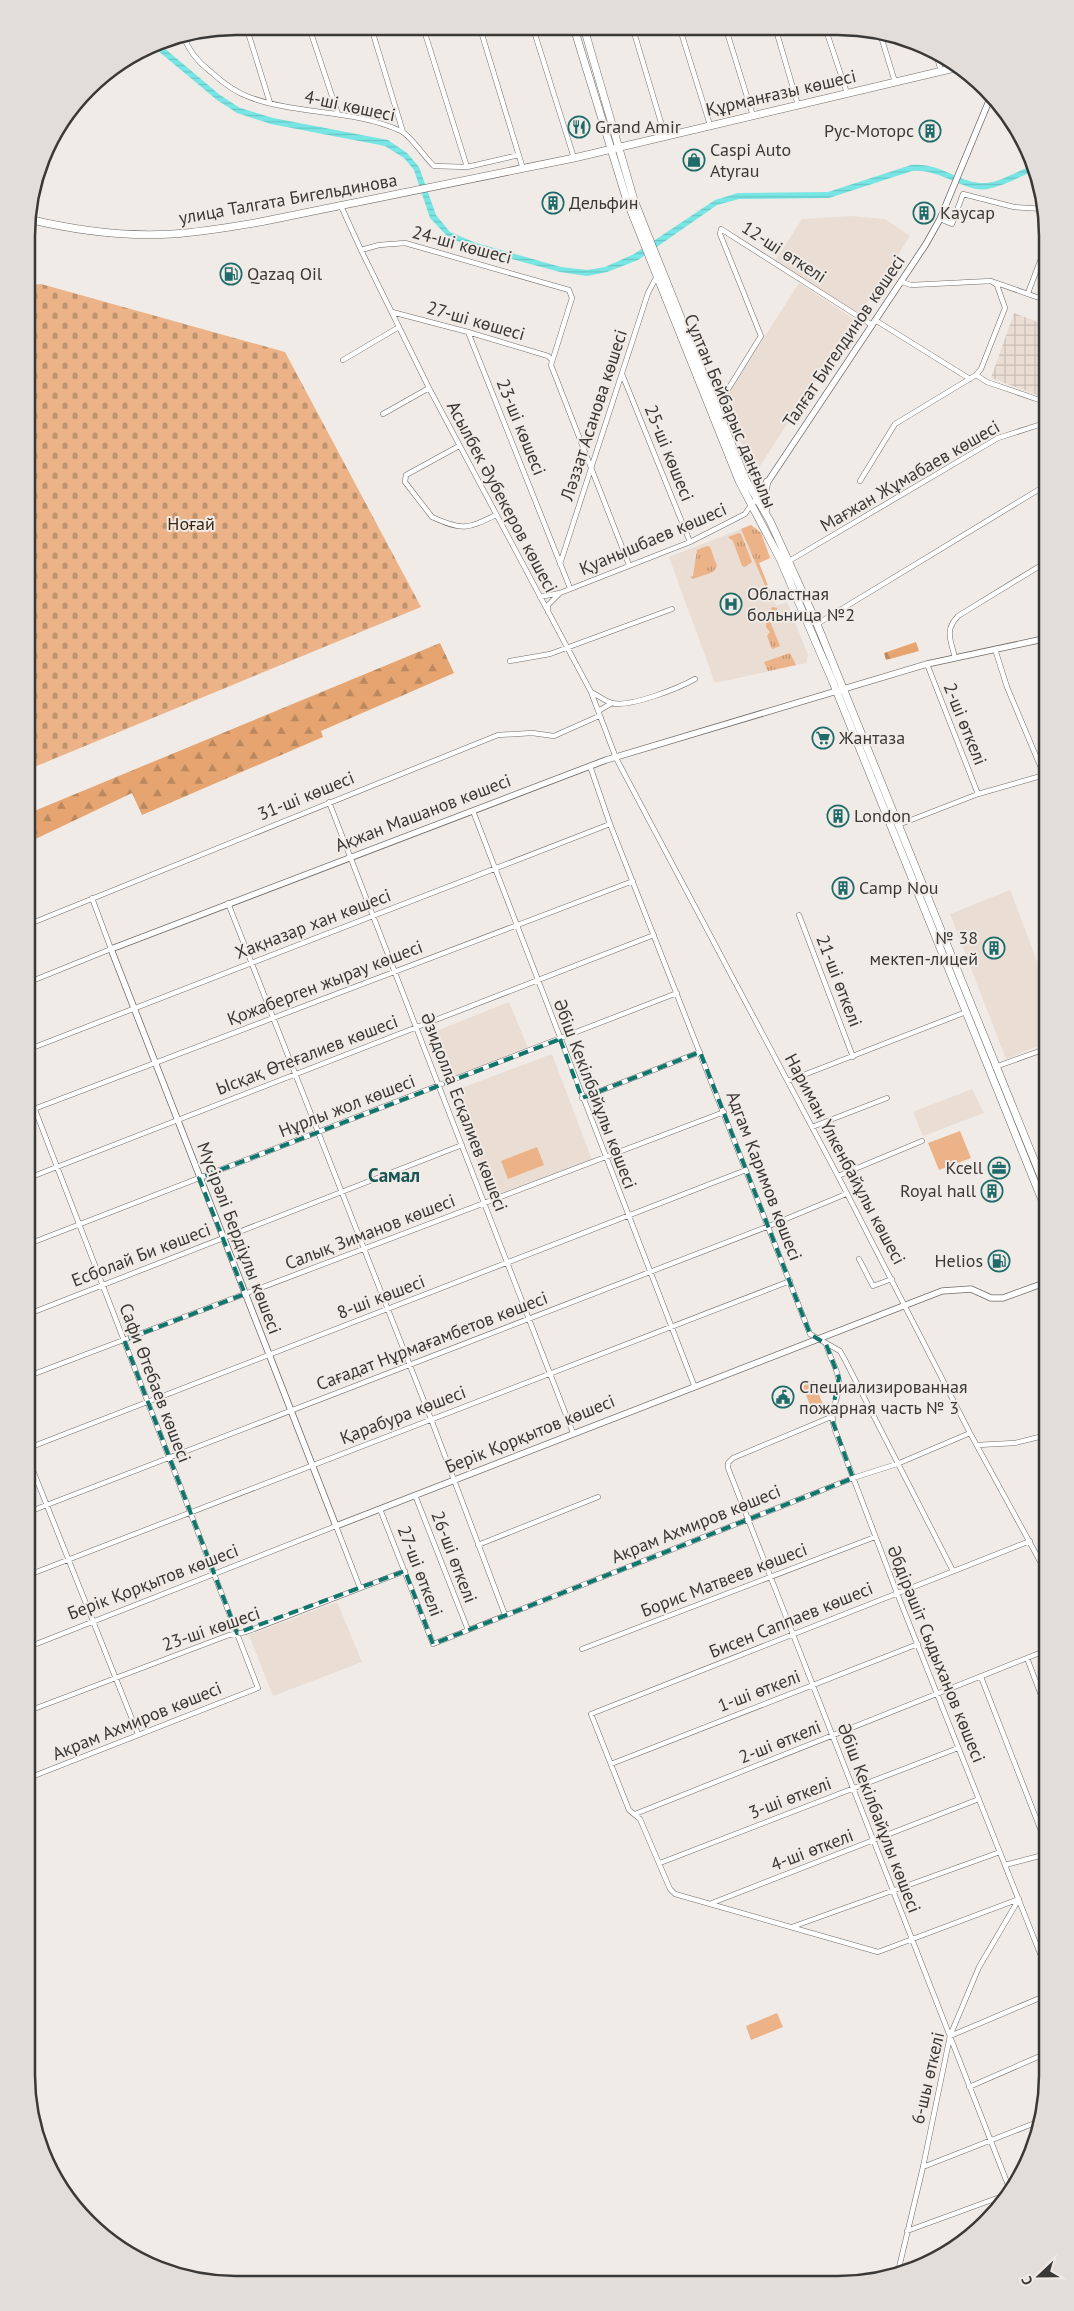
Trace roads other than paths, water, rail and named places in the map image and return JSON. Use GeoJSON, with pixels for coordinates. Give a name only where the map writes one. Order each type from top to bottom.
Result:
{"type":"FeatureCollection","features":[{"type":"Feature","properties":{"kind":"main road","name":"Сұлтан Бейбарыс даңғылы"},"geometry":{"type":"LineString","coordinates":[[576,35],[614,162],[656,276],[740,481],[770,521],[817,624],[840,689],[993,1068],[1039,1191]]}},
{"type":"Feature","properties":{"kind":"main road","name":"Сұлтан Бейбарыс даңғылы"},"geometry":{"type":"LineString","coordinates":[[586,35],[620,146],[634,200],[754,502],[840,689]]}},
{"type":"Feature","properties":{"kind":"main road","name":"Құрманғазы көшесі"},"geometry":{"type":"LineString","coordinates":[[610,149],[950,69]]}},
{"type":"Feature","properties":{"kind":"main road"},"geometry":{"type":"LineString","coordinates":[[616,135],[623,142],[632,143]]}},
{"type":"Feature","properties":{"kind":"main road"},"geometry":{"type":"LineString","coordinates":[[598,152],[605,147],[607,140]]}},
{"type":"Feature","properties":{"kind":"main road"},"geometry":{"type":"LineString","coordinates":[[624,161],[626,150],[632,143]]}},
{"type":"Feature","properties":{"kind":"main road"},"geometry":{"type":"LineString","coordinates":[[523,169],[610,149]]}},
{"type":"Feature","properties":{"kind":"main road"},"geometry":{"type":"LineString","coordinates":[[598,152],[608,154],[614,162]]}},
{"type":"Feature","properties":{"kind":"main road","name":"улица Талгата Бигельдинова"},"geometry":{"type":"LineString","coordinates":[[35,220],[103,231],[143,235],[172,234],[260,222],[523,169]]}},
{"type":"Feature","properties":{"kind":"main road"},"geometry":{"type":"LineString","coordinates":[[767,482],[764,499],[770,521]]}},
{"type":"Feature","properties":{"kind":"main road","name":"Сұлтан Бейбарыс даңғылы"},"geometry":{"type":"LineString","coordinates":[[895,826],[966,1012],[993,1068],[1039,1173]]}},
{"type":"Feature","properties":{"kind":"street"},"geometry":{"type":"LineString","coordinates":[[249,35],[270,103]]}},
{"type":"Feature","properties":{"kind":"street"},"geometry":{"type":"LineString","coordinates":[[312,35],[338,114]]}},
{"type":"Feature","properties":{"kind":"street"},"geometry":{"type":"LineString","coordinates":[[373,35],[403,132]]}},
{"type":"Feature","properties":{"kind":"street"},"geometry":{"type":"LineString","coordinates":[[426,35],[467,167]]}},
{"type":"Feature","properties":{"kind":"street"},"geometry":{"type":"LineString","coordinates":[[482,35],[523,169]]}},
{"type":"Feature","properties":{"kind":"street"},"geometry":{"type":"LineString","coordinates":[[535,35],[574,158]]}},
{"type":"Feature","properties":{"kind":"street"},"geometry":{"type":"LineString","coordinates":[[635,35],[665,136]]}},
{"type":"Feature","properties":{"kind":"street"},"geometry":{"type":"LineString","coordinates":[[682,35],[710,125]]}},
{"type":"Feature","properties":{"kind":"street"},"geometry":{"type":"LineString","coordinates":[[728,35],[753,116]]}},
{"type":"Feature","properties":{"kind":"street"},"geometry":{"type":"LineString","coordinates":[[777,35],[798,105]]}},
{"type":"Feature","properties":{"kind":"street"},"geometry":{"type":"LineString","coordinates":[[828,35],[847,93]]}},
{"type":"Feature","properties":{"kind":"street"},"geometry":{"type":"LineString","coordinates":[[882,40],[895,82]]}},
{"type":"Feature","properties":{"kind":"street","name":"4-ші көшесі"},"geometry":{"type":"LineString","coordinates":[[185,42],[189,51],[200,63],[225,84],[247,96],[270,103],[338,114],[403,132],[434,166],[467,167],[519,155]]}},
{"type":"Feature","properties":{"kind":"street"},"geometry":{"type":"LineString","coordinates":[[938,62],[941,71]]}},
{"type":"Feature","properties":{"kind":"street","name":"Талғат Бигелдинов көшесі"},"geometry":{"type":"LineString","coordinates":[[754,502],[902,282],[940,219],[988,102]]}},
{"type":"Feature","properties":{"kind":"street"},"geometry":{"type":"LineString","coordinates":[[940,219],[952,224],[963,194],[1014,207],[1037,209]]}},
{"type":"Feature","properties":{"kind":"street"},"geometry":{"type":"LineString","coordinates":[[341,206],[361,250]]}},
{"type":"Feature","properties":{"kind":"street","name":"12-ші өткелі"},"geometry":{"type":"LineString","coordinates":[[716,404],[722,399],[761,336],[720,234],[721,229],[874,323]]}},
{"type":"Feature","properties":{"kind":"street","name":"24-ші көшесі"},"geometry":{"type":"LineString","coordinates":[[361,250],[379,245],[405,243],[563,287],[571,294],[572,298],[552,360]]}},
{"type":"Feature","properties":{"kind":"street","name":"Асылбек Әубекеров көшесі"},"geometry":{"type":"LineString","coordinates":[[361,250],[459,446],[591,692],[616,758]]}},
{"type":"Feature","properties":{"kind":"street"},"geometry":{"type":"LineString","coordinates":[[1028,293],[1039,264]]}},
{"type":"Feature","properties":{"kind":"street","name":"Ләззат Асанова көшесі"},"geometry":{"type":"LineString","coordinates":[[560,564],[648,293],[656,276]]}},
{"type":"Feature","properties":{"kind":"street"},"geometry":{"type":"LineString","coordinates":[[902,282],[911,285],[992,281],[1039,297]]}},
{"type":"Feature","properties":{"kind":"street"},"geometry":{"type":"LineString","coordinates":[[860,481],[894,424],[970,379],[981,369],[1005,308],[997,285],[992,281]]}},
{"type":"Feature","properties":{"kind":"street","name":"27-ші көшесі"},"geometry":{"type":"LineString","coordinates":[[392,312],[468,332],[548,356],[552,360]]}},
{"type":"Feature","properties":{"kind":"street"},"geometry":{"type":"LineString","coordinates":[[874,323],[970,379]]}},
{"type":"Feature","properties":{"kind":"street"},"geometry":{"type":"LineString","coordinates":[[343,360],[399,326]]}},
{"type":"Feature","properties":{"kind":"street","name":"23-ші көшесі"},"geometry":{"type":"LineString","coordinates":[[468,332],[570,588]]}},
{"type":"Feature","properties":{"kind":"street"},"geometry":{"type":"LineString","coordinates":[[552,360],[551,366],[629,565]]}},
{"type":"Feature","properties":{"kind":"street","name":"25-ші көшесі"},"geometry":{"type":"LineString","coordinates":[[622,374],[690,542]]}},
{"type":"Feature","properties":{"kind":"street"},"geometry":{"type":"LineString","coordinates":[[976,375],[987,382],[1039,400]]}},
{"type":"Feature","properties":{"kind":"street"},"geometry":{"type":"LineString","coordinates":[[383,414],[429,388]]}},
{"type":"Feature","properties":{"kind":"street","name":"Мағжан Жұмабаев көшесі"},"geometry":{"type":"LineString","coordinates":[[789,561],[998,438],[1039,425]]}},
{"type":"Feature","properties":{"kind":"street"},"geometry":{"type":"LineString","coordinates":[[459,446],[406,475],[405,482],[432,517],[438,520],[466,528],[496,515]]}},
{"type":"Feature","properties":{"kind":"street"},"geometry":{"type":"LineString","coordinates":[[817,624],[1039,489]]}},
{"type":"Feature","properties":{"kind":"street","name":"Қуанышбаев көшесі"},"geometry":{"type":"LineString","coordinates":[[540,597],[560,593],[690,542],[745,514],[754,502]]}},
{"type":"Feature","properties":{"kind":"street"},"geometry":{"type":"LineString","coordinates":[[955,658],[948,631],[950,625],[958,616],[1039,566]]}},
{"type":"Feature","properties":{"kind":"street"},"geometry":{"type":"LineString","coordinates":[[548,613],[548,605],[560,593]]}},
{"type":"Feature","properties":{"kind":"street"},"geometry":{"type":"LineString","coordinates":[[510,661],[550,654],[672,609]]}},
{"type":"Feature","properties":{"kind":"street","name":"Ақжан Машанов көшесі"},"geometry":{"type":"LineString","coordinates":[[35,979],[228,903],[590,766],[927,664],[1039,640]]}},
{"type":"Feature","properties":{"kind":"street"},"geometry":{"type":"LineString","coordinates":[[995,649],[1007,687],[1039,759]]}},
{"type":"Feature","properties":{"kind":"street","name":"2-ші өткелі"},"geometry":{"type":"LineString","coordinates":[[927,664],[978,794]]}},
{"type":"Feature","properties":{"kind":"street"},"geometry":{"type":"LineString","coordinates":[[591,692],[612,703],[625,704],[684,685],[695,679]]}},
{"type":"Feature","properties":{"kind":"street","name":"31-ші көшесі"},"geometry":{"type":"LineString","coordinates":[[35,921],[498,734],[532,733],[554,736],[598,714],[612,703]]}},
{"type":"Feature","properties":{"kind":"street","name":"Нариман Үлкенбайұлы көшесі"},"geometry":{"type":"LineString","coordinates":[[616,758],[812,1126],[976,1445],[1039,1558]]}},
{"type":"Feature","properties":{"kind":"street","name":"Адгам Каримов көшесі"},"geometry":{"type":"LineString","coordinates":[[590,766],[610,824],[810,1334],[840,1352],[845,1360],[897,1464],[954,1571]]}},
{"type":"Feature","properties":{"kind":"street"},"geometry":{"type":"LineString","coordinates":[[895,826],[978,794],[1039,777]]}},
{"type":"Feature","properties":{"kind":"street","name":"Әзидолла Есқалиев көшесі"},"geometry":{"type":"LineString","coordinates":[[329,802],[574,1433]]}},
{"type":"Feature","properties":{"kind":"street","name":"Әбіш Кекілбайұлы көшесі"},"geometry":{"type":"LineString","coordinates":[[473,811],[627,1216],[694,1386]]}},
{"type":"Feature","properties":{"kind":"street","name":"Хақназар хан көшесі"},"geometry":{"type":"LineString","coordinates":[[35,1047],[610,824]]}},
{"type":"Feature","properties":{"kind":"street","name":"Қожаберген жырау көшесі"},"geometry":{"type":"LineString","coordinates":[[35,1109],[633,881]]}},
{"type":"Feature","properties":{"kind":"street","name":"Мүсірәлі Бердіұлы көшесі"},"geometry":{"type":"LineString","coordinates":[[92,898],[176,1120],[360,1588]]}},
{"type":"Feature","properties":{"kind":"street"},"geometry":{"type":"LineString","coordinates":[[228,903],[410,1365],[505,1615]]}},
{"type":"Feature","properties":{"kind":"street","name":"21-ші өткелі"},"geometry":{"type":"LineString","coordinates":[[799,915],[854,1057]]}},
{"type":"Feature","properties":{"kind":"street","name":"Ысқақ Өтеғалиев көшесі"},"geometry":{"type":"LineString","coordinates":[[35,1175],[654,935]]}},
{"type":"Feature","properties":{"kind":"street","name":"Нұрлы жол көшесі"},"geometry":{"type":"LineString","coordinates":[[35,1241],[677,993]]}},
{"type":"Feature","properties":{"kind":"street"},"geometry":{"type":"LineString","coordinates":[[788,1081],[966,1012]]}},
{"type":"Feature","properties":{"kind":"street"},"geometry":{"type":"LineString","coordinates":[[993,1068],[1039,1051]]}},
{"type":"Feature","properties":{"kind":"street"},"geometry":{"type":"LineString","coordinates":[[582,1098],[700,1052]]}},
{"type":"Feature","properties":{"kind":"street"},"geometry":{"type":"LineString","coordinates":[[812,1126],[887,1098]]}},
{"type":"Feature","properties":{"kind":"street","name":"Сафи Өтебаев көшесі"},"geometry":{"type":"LineString","coordinates":[[35,1112],[258,1688]]}},
{"type":"Feature","properties":{"kind":"street","name":"Салық Зиманов көшесі"},"geometry":{"type":"LineString","coordinates":[[35,1374],[724,1112]]}},
{"type":"Feature","properties":{"kind":"street"},"geometry":{"type":"LineString","coordinates":[[838,1176],[922,1141]]}},
{"type":"Feature","properties":{"kind":"street","name":"Есболай Би көшесі"},"geometry":{"type":"LineString","coordinates":[[35,1311],[462,1145]]}},
{"type":"Feature","properties":{"kind":"street","name":"8-шi көшесi"},"geometry":{"type":"LineString","coordinates":[[35,1446],[746,1170]]}},
{"type":"Feature","properties":{"kind":"street","name":"Сағадат Нұрмағамбетов көшесі"},"geometry":{"type":"LineString","coordinates":[[35,1509],[769,1226],[846,1194]]}},
{"type":"Feature","properties":{"kind":"street"},"geometry":{"type":"LineString","coordinates":[[859,1260],[873,1286],[892,1279]]}},
{"type":"Feature","properties":{"kind":"street","name":"Қарабура көшесі"},"geometry":{"type":"LineString","coordinates":[[35,1573],[790,1281]]}},
{"type":"Feature","properties":{"kind":"street","name":"Берік Қорқытов көшесі"},"geometry":{"type":"LineString","coordinates":[[35,1644],[904,1304],[942,1291],[960,1288],[972,1289],[991,1298],[1003,1298],[1039,1285]]}},
{"type":"Feature","properties":{"kind":"street"},"geometry":{"type":"LineString","coordinates":[[826,1344],[839,1386],[831,1417]]}},
{"type":"Feature","properties":{"kind":"street","name":"Әбіш Кекілбайұлы көшесі"},"geometry":{"type":"LineString","coordinates":[[831,1417],[733,1458],[728,1463],[728,1468],[1007,2183]]}},
{"type":"Feature","properties":{"kind":"street","name":"Әбдірәшіт Сыдыханов көшесі"},"geometry":{"type":"LineString","coordinates":[[831,1417],[897,1593],[1039,1950]]}},
{"type":"Feature","properties":{"kind":"street","name":"Акрам Ахмиров көшесі"},"geometry":{"type":"LineString","coordinates":[[433,1644],[747,1519],[853,1478],[897,1464],[970,1433]]}},
{"type":"Feature","properties":{"kind":"street"},"geometry":{"type":"LineString","coordinates":[[976,1445],[1015,1443],[1039,1437]]}},
{"type":"Feature","properties":{"kind":"street"},"geometry":{"type":"LineString","coordinates":[[35,1476],[138,1734]]}},
{"type":"Feature","properties":{"kind":"street","name":"26-ші өткелі"},"geometry":{"type":"LineString","coordinates":[[415,1495],[468,1630]]}},
{"type":"Feature","properties":{"kind":"street"},"geometry":{"type":"LineString","coordinates":[[478,1545],[598,1497]]}},
{"type":"Feature","properties":{"kind":"street","name":"27-ші өткелі"},"geometry":{"type":"LineString","coordinates":[[380,1509],[433,1644]]}},
{"type":"Feature","properties":{"kind":"street","name":"Борис Матвеев көшесі"},"geometry":{"type":"LineString","coordinates":[[582,1649],[876,1537]]}},
{"type":"Feature","properties":{"kind":"street","name":"Бисен Саппаев көшесі"},"geometry":{"type":"LineString","coordinates":[[611,1764],[591,1714],[1030,1541]]}},
{"type":"Feature","properties":{"kind":"street","name":"23-шi көшесi"},"geometry":{"type":"LineString","coordinates":[[35,1709],[405,1571]]}},
{"type":"Feature","properties":{"kind":"street","name":"1-ші өткелі"},"geometry":{"type":"LineString","coordinates":[[611,1764],[918,1644]]}},
{"type":"Feature","properties":{"kind":"street","name":"2-ші өткелі"},"geometry":{"type":"LineString","coordinates":[[635,1814],[1039,1653]]}},
{"type":"Feature","properties":{"kind":"street"},"geometry":{"type":"LineString","coordinates":[[1027,1658],[1039,1690]]}},
{"type":"Feature","properties":{"kind":"street"},"geometry":{"type":"LineString","coordinates":[[981,1677],[1039,1826]]}},
{"type":"Feature","properties":{"kind":"street","name":"Акрам Ахмиров көшесі"},"geometry":{"type":"LineString","coordinates":[[35,1775],[258,1688]]}},
{"type":"Feature","properties":{"kind":"street","name":"3-ші өткелі"},"geometry":{"type":"LineString","coordinates":[[660,1863],[958,1748]]}},
{"type":"Feature","properties":{"kind":"street"},"geometry":{"type":"LineString","coordinates":[[611,1764],[629,1810],[640,1819],[670,1890],[675,1894],[878,1952],[1019,1899]]}},
{"type":"Feature","properties":{"kind":"street","name":"4-ші өткелі"},"geometry":{"type":"LineString","coordinates":[[710,1903],[979,1800]]}},
{"type":"Feature","properties":{"kind":"street"},"geometry":{"type":"LineString","coordinates":[[792,1927],[1000,1852]]}},
{"type":"Feature","properties":{"kind":"street"},"geometry":{"type":"LineString","coordinates":[[1005,1865],[1039,1856]]}},
{"type":"Feature","properties":{"kind":"street","name":"6-шы өткелі"},"geometry":{"type":"LineString","coordinates":[[899,2266],[923,2167],[950,2036],[979,1967],[1019,1899]]}},
{"type":"Feature","properties":{"kind":"street"},"geometry":{"type":"LineString","coordinates":[[950,2036],[1039,1998]]}},
{"type":"Feature","properties":{"kind":"street"},"geometry":{"type":"LineString","coordinates":[[969,2087],[1039,2056]]}},
{"type":"Feature","properties":{"kind":"street"},"geometry":{"type":"LineString","coordinates":[[923,2167],[1033,2124]]}},
{"type":"Feature","properties":{"kind":"street"},"geometry":{"type":"LineString","coordinates":[[907,2231],[997,2198]]}},
{"type":"Feature","properties":{"kind":"water"},"geometry":{"type":"Polygon","coordinates":[[[164,48],[220,95],[240,108],[273,118],[388,140],[407,153],[419,167],[436,215],[450,232],[476,243],[561,267],[587,270],[605,267],[634,254],[715,200],[738,193],[828,192],[911,165],[932,167],[977,183],[992,182],[1027,168],[1029,173],[994,188],[979,189],[932,173],[912,171],[829,198],[739,199],[717,205],[638,260],[607,272],[587,276],[560,272],[474,249],[447,236],[430,218],[414,170],[404,158],[385,146],[271,124],[237,113],[217,100],[158,51],[164,48]]]}},
{"type":"Feature","properties":{"kind":"place","name":"Grand Amir"},"geometry":{"type":"Point","coordinates":[579,127]}},
{"type":"Feature","properties":{"kind":"place","name":"Рус-Моторс"},"geometry":{"type":"Point","coordinates":[930,131]}},
{"type":"Feature","properties":{"kind":"place","name":"Caspi Auto Atyrau"},"geometry":{"type":"Point","coordinates":[694,160]}},
{"type":"Feature","properties":{"kind":"place","name":"Дельфин"},"geometry":{"type":"Point","coordinates":[553,203]}},
{"type":"Feature","properties":{"kind":"place","name":"Каусар"},"geometry":{"type":"Point","coordinates":[924,213]}},
{"type":"Feature","properties":{"kind":"place","name":"Qazaq Oil"},"geometry":{"type":"Point","coordinates":[231,274]}},
{"type":"Feature","properties":{"kind":"place","name":"Областная больница №2"},"geometry":{"type":"Point","coordinates":[731,604]}},
{"type":"Feature","properties":{"kind":"place","name":"Жантаза"},"geometry":{"type":"Point","coordinates":[823,738]}},
{"type":"Feature","properties":{"kind":"place","name":"London"},"geometry":{"type":"Point","coordinates":[838,816]}},
{"type":"Feature","properties":{"kind":"place","name":"Camp Nou"},"geometry":{"type":"Point","coordinates":[843,888]}},
{"type":"Feature","properties":{"kind":"place","name":"№ 38 мектеп-лицей"},"geometry":{"type":"Point","coordinates":[994,948]}},
{"type":"Feature","properties":{"kind":"place","name":"Kcell"},"geometry":{"type":"Point","coordinates":[999,1168]}},
{"type":"Feature","properties":{"kind":"place","name":"Royal hall"},"geometry":{"type":"Point","coordinates":[992,1191]}},
{"type":"Feature","properties":{"kind":"place","name":"Helios"},"geometry":{"type":"Point","coordinates":[999,1261]}},
{"type":"Feature","properties":{"kind":"place","name":"Специализированная пожарная часть № 3"},"geometry":{"type":"Point","coordinates":[783,1397]}},
{"type":"Feature","properties":{"kind":"district","name":"Самал"},"geometry":{"type":"Point","coordinates":[394,1175]}},
{"type":"Feature","properties":{"kind":"park label","name":"Ноғай"},"geometry":{"type":"Point","coordinates":[191,524]}}]}
